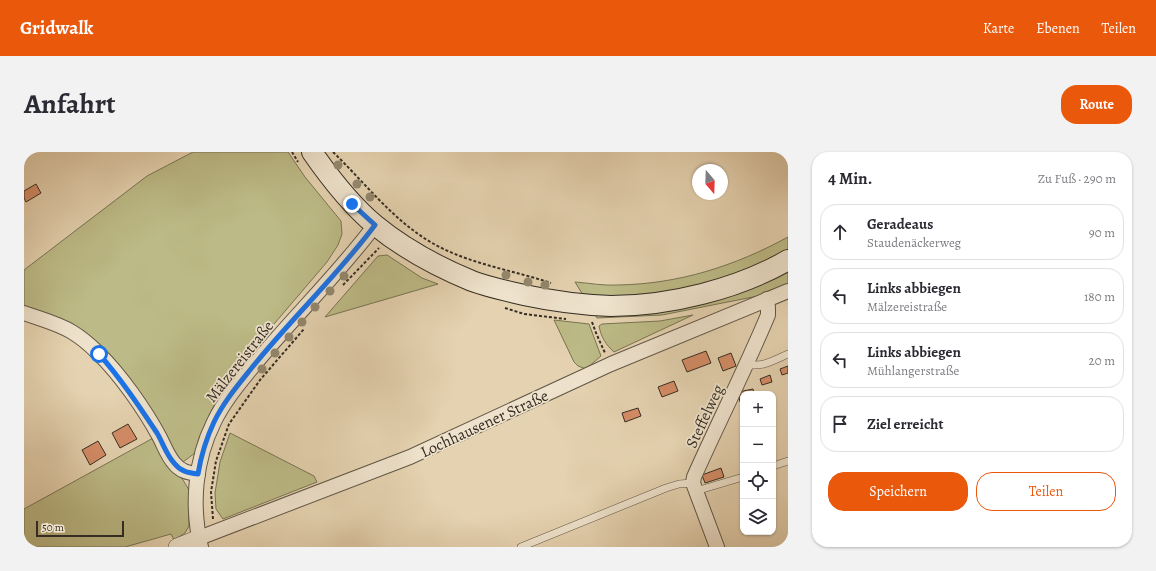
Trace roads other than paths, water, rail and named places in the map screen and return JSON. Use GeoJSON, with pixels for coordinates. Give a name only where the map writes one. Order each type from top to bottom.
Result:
{"type":"FeatureCollection","features":[{"type":"Feature","properties":{"kind":"main road"},"geometry":{"type":"LineString","coordinates":[[312,152],[326,173],[352,204],[375,225],[431,262],[472,281],[527,296],[574,303],[612,306],[663,302],[702,294],[741,282],[775,268],[788,260]]}},
{"type":"Feature","properties":{"kind":"street","name":"Mälzereistraße"},"geometry":{"type":"LineString","coordinates":[[200,543],[196,498],[198,474],[201,458],[214,422],[232,393],[262,355],[375,225]]}},
{"type":"Feature","properties":{"kind":"street","name":"Lochhausener Straße"},"geometry":{"type":"LineString","coordinates":[[177,547],[200,543],[215,532],[410,457],[611,364],[788,291]]}},
{"type":"Feature","properties":{"kind":"street","name":"Steffelweg"},"geometry":{"type":"LineString","coordinates":[[694,487],[694,477],[719,420],[747,364],[768,315],[767,299]]}},
{"type":"Feature","properties":{"kind":"street"},"geometry":{"type":"LineString","coordinates":[[24,313],[54,323],[72,332],[95,350],[118,375],[129,390],[159,436],[167,453],[174,463],[180,469],[188,473],[198,474]]}},
{"type":"Feature","properties":{"kind":"street"},"geometry":{"type":"LineString","coordinates":[[694,487],[717,547]]}},
{"type":"Feature","properties":{"kind":"lane"},"geometry":{"type":"LineString","coordinates":[[747,364],[755,366],[765,364],[788,354]]}},
{"type":"Feature","properties":{"kind":"lane"},"geometry":{"type":"LineString","coordinates":[[776,465],[788,461]]}},
{"type":"Feature","properties":{"kind":"lane"},"geometry":{"type":"LineString","coordinates":[[521,547],[666,488],[679,484],[694,487],[740,478]]}}]}
